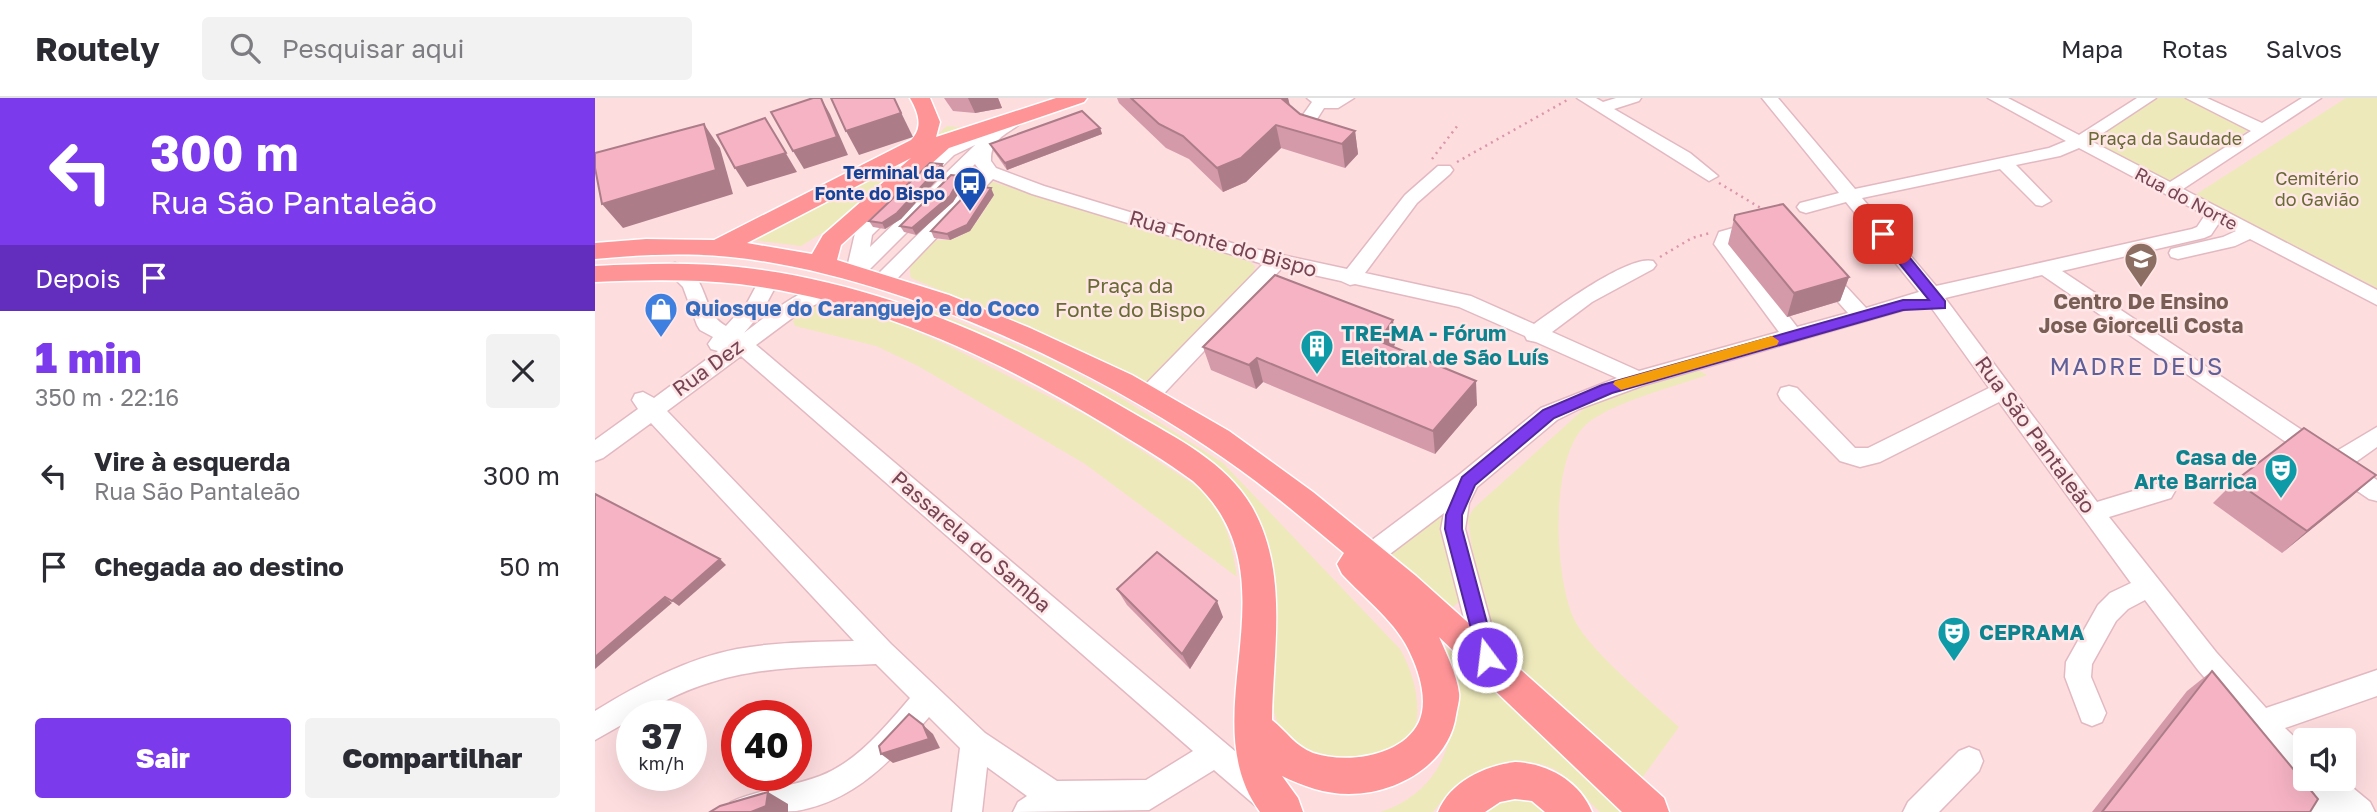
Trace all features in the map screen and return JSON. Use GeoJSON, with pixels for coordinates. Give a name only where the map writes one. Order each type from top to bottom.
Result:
{"type":"FeatureCollection","features":[{"type":"Feature","properties":{"kind":"main road"},"geometry":{"type":"LineString","coordinates":[[825,277],[825,250],[832,240],[936,146],[950,139],[1077,98]]}},
{"type":"Feature","properties":{"kind":"main road"},"geometry":{"type":"LineString","coordinates":[[923,103],[950,121],[965,123],[993,122],[1023,116]]}},
{"type":"Feature","properties":{"kind":"main road"},"geometry":{"type":"LineString","coordinates":[[720,247],[919,145],[930,131],[923,103]]}},
{"type":"Feature","properties":{"kind":"main road"},"geometry":{"type":"LineString","coordinates":[[595,251],[654,246],[720,247],[770,253],[1003,356],[1108,411],[1215,481],[1237,506],[1254,557],[1260,608],[1255,694],[1257,760],[1267,789],[1282,810]]}},
{"type":"Feature","properties":{"kind":"main road"},"geometry":{"type":"LineString","coordinates":[[595,274],[675,269],[769,280],[825,277],[856,272],[885,279],[1038,342],[1147,397],[1248,460],[1369,556],[1487,657],[1650,812]]}},
{"type":"Feature","properties":{"kind":"main road"},"geometry":{"type":"LineString","coordinates":[[1255,694],[1258,722],[1272,756],[1295,780],[1309,787],[1336,794],[1367,793],[1381,789],[1411,772],[1431,746],[1440,715],[1439,682],[1420,637],[1272,480]]}},
{"type":"Feature","properties":{"kind":"main road"},"geometry":{"type":"LineString","coordinates":[[1457,812],[1489,787],[1508,781],[1524,781],[1539,784],[1573,812]]}},
{"type":"Feature","properties":{"kind":"street"},"geometry":{"type":"LineString","coordinates":[[1585,98],[1684,157],[1709,176]]}},
{"type":"Feature","properties":{"kind":"street"},"geometry":{"type":"LineString","coordinates":[[1603,107],[1633,98]]}},
{"type":"Feature","properties":{"kind":"street","name":"Rua São Pantaleão"},"geometry":{"type":"LineString","coordinates":[[1770,98],[1936,299],[2092,513],[2149,586],[2261,723],[2293,755]]}},
{"type":"Feature","properties":{"kind":"street","name":"Rua do Norte"},"geometry":{"type":"LineString","coordinates":[[1996,98],[2248,233],[2377,298]]}},
{"type":"Feature","properties":{"kind":"street"},"geometry":{"type":"LineString","coordinates":[[1805,207],[2054,152],[2077,143],[2148,98]]}},
{"type":"Feature","properties":{"kind":"street"},"geometry":{"type":"LineString","coordinates":[[2194,98],[2263,131]]}},
{"type":"Feature","properties":{"kind":"street"},"geometry":{"type":"LineString","coordinates":[[2169,190],[2309,99]]}},
{"type":"Feature","properties":{"kind":"street"},"geometry":{"type":"LineString","coordinates":[[1328,101],[1308,119],[1311,124],[1331,136],[1351,140]]}},
{"type":"Feature","properties":{"kind":"street"},"geometry":{"type":"LineString","coordinates":[[856,272],[984,145],[1023,116]]}},
{"type":"Feature","properties":{"kind":"street"},"geometry":{"type":"LineString","coordinates":[[856,272],[863,233],[932,166],[956,146],[1023,116]]}},
{"type":"Feature","properties":{"kind":"street"},"geometry":{"type":"LineString","coordinates":[[885,279],[991,172],[983,165],[981,158],[984,145]]}},
{"type":"Feature","properties":{"kind":"street"},"geometry":{"type":"LineString","coordinates":[[2004,163],[2042,201]]}},
{"type":"Feature","properties":{"kind":"street"},"geometry":{"type":"LineString","coordinates":[[1350,278],[1411,199],[1444,170]]}},
{"type":"Feature","properties":{"kind":"street","name":"Rua Fonte do Bispo"},"geometry":{"type":"LineString","coordinates":[[991,172],[1044,192],[1277,261],[1453,298],[1638,379]]}},
{"type":"Feature","properties":{"kind":"street"},"geometry":{"type":"LineString","coordinates":[[2184,245],[2204,231],[2215,215]]}},
{"type":"Feature","properties":{"kind":"street"},"geometry":{"type":"LineString","coordinates":[[1776,220],[1726,236],[1723,244],[1792,335]]}},
{"type":"Feature","properties":{"kind":"street"},"geometry":{"type":"LineString","coordinates":[[1549,414],[1597,392],[1638,379],[1903,305],[2184,245],[2228,242],[2248,233]]}},
{"type":"Feature","properties":{"kind":"street"},"geometry":{"type":"LineString","coordinates":[[1809,257],[1861,316]]}},
{"type":"Feature","properties":{"kind":"street"},"geometry":{"type":"LineString","coordinates":[[1147,397],[1277,261]]}},
{"type":"Feature","properties":{"kind":"street"},"geometry":{"type":"LineString","coordinates":[[1534,335],[1585,297],[1646,265]]}},
{"type":"Feature","properties":{"kind":"street","name":"Passarela do Samba"},"geometry":{"type":"LineString","coordinates":[[675,269],[685,275],[692,284],[707,325],[734,341],[1282,810]]}},
{"type":"Feature","properties":{"kind":"street"},"geometry":{"type":"LineString","coordinates":[[2060,273],[2341,460],[2377,492]]}},
{"type":"Feature","properties":{"kind":"street","name":"Rua Dez"},"geometry":{"type":"LineString","coordinates":[[595,452],[648,405],[734,341],[792,308],[825,277]]}},
{"type":"Feature","properties":{"kind":"street","name":"Rua Dez"},"geometry":{"type":"LineString","coordinates":[[734,341],[759,303],[769,280]]}},
{"type":"Feature","properties":{"kind":"street"},"geometry":{"type":"LineString","coordinates":[[1369,556],[1468,481],[1549,414],[1601,364]]}},
{"type":"Feature","properties":{"kind":"street"},"geometry":{"type":"LineString","coordinates":[[1789,394],[1848,455],[1860,458],[1872,456],[2002,391]]}},
{"type":"Feature","properties":{"kind":"street"},"geometry":{"type":"LineString","coordinates":[[648,405],[882,652],[975,743],[1053,796],[1145,803],[1216,753]]}},
{"type":"Feature","properties":{"kind":"street","name":"Rua Dez"},"geometry":{"type":"LineString","coordinates":[[595,435],[648,405]]}},
{"type":"Feature","properties":{"kind":"street"},"geometry":{"type":"LineString","coordinates":[[2341,460],[2377,436]]}},
{"type":"Feature","properties":{"kind":"street"},"geometry":{"type":"LineString","coordinates":[[2341,460],[2377,475]]}},
{"type":"Feature","properties":{"kind":"street"},"geometry":{"type":"LineString","coordinates":[[1468,481],[1454,515],[1454,529],[1487,657]]}},
{"type":"Feature","properties":{"kind":"street"},"geometry":{"type":"LineString","coordinates":[[2092,513],[2163,491]]}},
{"type":"Feature","properties":{"kind":"street"},"geometry":{"type":"LineString","coordinates":[[2092,713],[2078,677],[2079,662],[2107,613],[2119,601],[2149,586]]}},
{"type":"Feature","properties":{"kind":"street"},"geometry":{"type":"LineString","coordinates":[[595,727],[640,699],[680,679],[714,667],[756,658],[882,652]]}},
{"type":"Feature","properties":{"kind":"street"},"geometry":{"type":"LineString","coordinates":[[2261,723],[2377,683]]}},
{"type":"Feature","properties":{"kind":"street"},"geometry":{"type":"LineString","coordinates":[[741,812],[774,800],[825,789],[843,780],[888,742],[929,697]]}},
{"type":"Feature","properties":{"kind":"street"},"geometry":{"type":"LineString","coordinates":[[967,812],[975,743]]}},
{"type":"Feature","properties":{"kind":"street"},"geometry":{"type":"LineString","coordinates":[[1918,812],[1969,761]]}},
{"type":"Feature","properties":{"kind":"street"},"geometry":{"type":"LineString","coordinates":[[2324,794],[2360,812]]}},
{"type":"Feature","properties":{"kind":"street"},"geometry":{"type":"LineString","coordinates":[[1028,812],[1053,796]]}},
{"type":"Feature","properties":{"kind":"path"},"geometry":{"type":"LineString","coordinates":[[1458,125],[1432,157],[1433,163],[1444,170],[1510,130],[1571,98]]}},
{"type":"Feature","properties":{"kind":"path"},"geometry":{"type":"LineString","coordinates":[[1709,176],[1776,220]]}},
{"type":"Feature","properties":{"kind":"green space","name":"Praça da Saudade"},"geometry":{"type":"Polygon","coordinates":[[[2158,98],[2187,98],[2250,129],[2167,184],[2086,144],[2158,98]]]}},
{"type":"Feature","properties":{"kind":"green space","name":"Cemitério do Gavião"},"geometry":{"type":"Polygon","coordinates":[[[2346,98],[2377,98],[2377,288],[2195,195],[2346,98]]]}},
{"type":"Feature","properties":{"kind":"green space"},"geometry":{"type":"Polygon","coordinates":[[[947,126],[974,129],[830,232],[822,233],[801,246],[745,239],[931,141],[947,126]]]}},
{"type":"Feature","properties":{"kind":"green space","name":"Praça da Fonte do Bispo"},"geometry":{"type":"Polygon","coordinates":[[[993,182],[1249,261],[1255,266],[1254,272],[1159,375],[1147,381],[1134,381],[1058,340],[911,278],[912,261],[931,240],[963,235],[976,223],[994,195],[977,193],[987,183],[993,182]]]}},
{"type":"Feature","properties":{"kind":"green space"},"geometry":{"type":"Polygon","coordinates":[[[826,302],[887,319],[947,345],[1091,418],[1198,487],[1215,506],[1226,528],[1237,577],[1085,464],[918,366],[876,346],[795,326],[793,321],[799,313],[826,302]]]}},
{"type":"Feature","properties":{"kind":"green space"},"geometry":{"type":"Polygon","coordinates":[[[928,309],[1051,360],[1118,396],[1223,463],[1400,649],[1416,691],[1414,735],[1350,781],[1281,733],[1274,712],[1244,498],[924,313],[928,309]]]}},
{"type":"Feature","properties":{"kind":"green space"},"geometry":{"type":"Polygon","coordinates":[[[1698,370],[1707,375],[1630,401],[1589,422],[1576,438],[1567,460],[1561,488],[1559,548],[1568,602],[1575,621],[1608,662],[1679,727],[1637,785],[1494,648],[1476,582],[1468,518],[1474,508],[1585,408],[1603,399],[1698,370]]]}},
{"type":"Feature","properties":{"kind":"green space"},"geometry":{"type":"Polygon","coordinates":[[[1442,517],[1460,601],[1450,609],[1391,555],[1429,518],[1442,517]]]}},
{"type":"Feature","properties":{"kind":"green space"},"geometry":{"type":"Polygon","coordinates":[[[1430,635],[1467,664],[1623,812],[1600,812],[1574,785],[1545,765],[1516,763],[1487,770],[1461,783],[1433,812],[1380,812],[1407,800],[1428,782],[1448,745],[1454,708],[1430,635]]]}},
{"type":"Feature","properties":{"kind":"green space"},"geometry":{"type":"Polygon","coordinates":[[[1514,795],[1534,800],[1546,812],[1475,812],[1514,795]]]}},
{"type":"Feature","properties":{"kind":"building"},"geometry":{"type":"Polygon","coordinates":[[[813,98],[821,98],[837,137],[793,151],[771,112],[813,98]]]}},
{"type":"Feature","properties":{"kind":"building"},"geometry":{"type":"Polygon","coordinates":[[[831,98],[894,98],[901,113],[846,131],[831,98]]]}},
{"type":"Feature","properties":{"kind":"building"},"geometry":{"type":"Polygon","coordinates":[[[1131,98],[1281,98],[1300,114],[1355,131],[1342,144],[1276,125],[1241,158],[1217,168],[1183,136],[1159,124],[1131,98]]]}},
{"type":"Feature","properties":{"kind":"building"},"geometry":{"type":"Polygon","coordinates":[[[1082,111],[1100,128],[1005,163],[990,144],[1082,111]]]}},
{"type":"Feature","properties":{"kind":"building"},"geometry":{"type":"Polygon","coordinates":[[[765,118],[786,153],[735,168],[717,135],[765,118]]]}},
{"type":"Feature","properties":{"kind":"building"},"geometry":{"type":"Polygon","coordinates":[[[704,124],[716,170],[602,204],[595,153],[704,124]]]}},
{"type":"Feature","properties":{"kind":"building"},"geometry":{"type":"Polygon","coordinates":[[[930,163],[942,164],[897,213],[882,223],[869,221],[930,163]]]}},
{"type":"Feature","properties":{"kind":"building"},"geometry":{"type":"Polygon","coordinates":[[[951,175],[961,176],[950,196],[912,228],[900,226],[951,175]]]}},
{"type":"Feature","properties":{"kind":"building"},"geometry":{"type":"Polygon","coordinates":[[[974,186],[991,188],[967,225],[947,234],[931,231],[974,186]]]}},
{"type":"Feature","properties":{"kind":"building"},"geometry":{"type":"Polygon","coordinates":[[[1783,204],[1849,277],[1794,293],[1734,220],[1735,215],[1783,204]]]}},
{"type":"Feature","properties":{"kind":"building","name":"TRE-MA - Fórum Eleitoral de São Luís"},"geometry":{"type":"Polygon","coordinates":[[[1275,275],[1393,320],[1379,341],[1476,381],[1433,431],[1257,358],[1249,365],[1203,347],[1275,275]]]}},
{"type":"Feature","properties":{"kind":"building"},"geometry":{"type":"Polygon","coordinates":[[[2304,428],[2376,475],[2307,531],[2235,481],[2304,428]]]}},
{"type":"Feature","properties":{"kind":"building"},"geometry":{"type":"Polygon","coordinates":[[[595,494],[720,559],[672,601],[665,597],[595,657],[595,494]]]}},
{"type":"Feature","properties":{"kind":"building"},"geometry":{"type":"Polygon","coordinates":[[[1157,552],[1217,601],[1182,654],[1117,589],[1157,552]]]}},
{"type":"Feature","properties":{"kind":"building"},"geometry":{"type":"Polygon","coordinates":[[[2212,671],[2293,769],[2293,791],[2311,791],[2318,799],[2310,812],[2102,812],[2212,671]]]}},
{"type":"Feature","properties":{"kind":"building"},"geometry":{"type":"Polygon","coordinates":[[[909,714],[923,725],[929,739],[881,754],[879,746],[909,714]]]}},
{"type":"Feature","properties":{"kind":"building"},"geometry":{"type":"Polygon","coordinates":[[[768,792],[766,806],[751,812],[710,812],[720,806],[768,792]]]}},
{"type":"Feature","properties":{"kind":"slow traffic"},"geometry":{"type":"LineString","coordinates":[[1621,384],[1772,341]]}},
{"type":"Feature","properties":{"kind":"place","name":"Terminal da Fonte do Bispo"},"geometry":{"type":"Point","coordinates":[970,213]}},
{"type":"Feature","properties":{"kind":"place","name":"Centro De Ensino Jose Giorcelli Costa"},"geometry":{"type":"Point","coordinates":[2141,289]}},
{"type":"Feature","properties":{"kind":"place","name":"Quiosque do Caranguejo e do Coco"},"geometry":{"type":"Point","coordinates":[661,339]}},
{"type":"Feature","properties":{"kind":"place","name":"TRE-MA - Fórum Eleitoral de São Luís"},"geometry":{"type":"Point","coordinates":[1317,376]}},
{"type":"Feature","properties":{"kind":"place","name":"Casa de Arte Barrica"},"geometry":{"type":"Point","coordinates":[2281,500]}},
{"type":"Feature","properties":{"kind":"place","name":"CEPRAMA"},"geometry":{"type":"Point","coordinates":[1954,663]}},
{"type":"Feature","properties":{"kind":"district","name":"MADRE DEUS"},"geometry":{"type":"Point","coordinates":[2137,367]}},
{"type":"Feature","properties":{"kind":"route"},"geometry":{"type":"LineString","coordinates":[[1487,657],[1454,529],[1454,515],[1468,481],[1549,414],[1607,389],[1903,305],[1940,304],[1883,234]]}}]}
